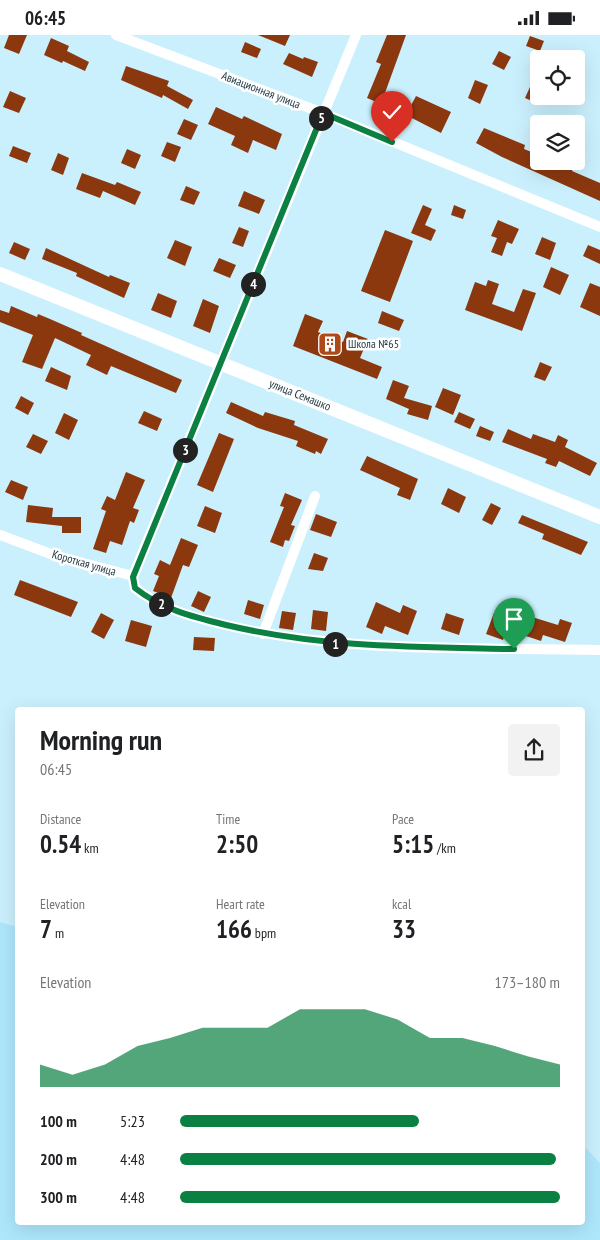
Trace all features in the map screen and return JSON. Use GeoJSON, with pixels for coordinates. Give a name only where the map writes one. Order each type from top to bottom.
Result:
{"type":"FeatureCollection","features":[{"type":"Feature","properties":{"kind":"main road","name":"улица Семашко"},"geometry":{"type":"LineString","coordinates":[[0,274],[600,517]]}},
{"type":"Feature","properties":{"kind":"street","name":"Авиационная улица"},"geometry":{"type":"LineString","coordinates":[[116,35],[323,113],[600,227]]}},
{"type":"Feature","properties":{"kind":"street"},"geometry":{"type":"LineString","coordinates":[[133,577],[356,35]]}},
{"type":"Feature","properties":{"kind":"street"},"geometry":{"type":"LineString","coordinates":[[263,633],[315,496]]}},
{"type":"Feature","properties":{"kind":"street","name":"Короткая улица"},"geometry":{"type":"LineString","coordinates":[[0,535],[56,556],[133,577],[135,588],[146,597],[182,614],[263,633],[337,644],[600,650]]}},
{"type":"Feature","properties":{"kind":"shaded area"},"geometry":{"type":"Polygon","coordinates":[[[0,922],[15,926],[15,1225],[585,1225],[585,1147],[600,1163],[600,1240],[0,1240],[0,922]]]}},
{"type":"Feature","properties":{"kind":"building"},"geometry":{"type":"Polygon","coordinates":[[[9,35],[27,35],[19,54],[4,48],[9,35]]]}},
{"type":"Feature","properties":{"kind":"building"},"geometry":{"type":"Polygon","coordinates":[[[258,35],[290,35],[285,46],[258,35]]]}},
{"type":"Feature","properties":{"kind":"building"},"geometry":{"type":"Polygon","coordinates":[[[387,35],[406,35],[381,104],[367,98],[381,64],[376,62],[387,35]]]}},
{"type":"Feature","properties":{"kind":"building"},"geometry":{"type":"Polygon","coordinates":[[[530,36],[544,41],[540,50],[526,46],[530,36]]]}},
{"type":"Feature","properties":{"kind":"building"},"geometry":{"type":"Polygon","coordinates":[[[51,38],[69,46],[67,51],[89,62],[85,71],[44,55],[51,38]]]}},
{"type":"Feature","properties":{"kind":"building"},"geometry":{"type":"Polygon","coordinates":[[[245,42],[261,49],[257,58],[241,52],[245,42]]]}},
{"type":"Feature","properties":{"kind":"building"},"geometry":{"type":"Polygon","coordinates":[[[499,51],[511,57],[504,70],[492,64],[499,51]]]}},
{"type":"Feature","properties":{"kind":"building"},"geometry":{"type":"Polygon","coordinates":[[[289,53],[303,59],[304,57],[318,62],[312,77],[283,64],[289,53]]]}},
{"type":"Feature","properties":{"kind":"building"},"geometry":{"type":"Polygon","coordinates":[[[126,66],[169,81],[167,86],[193,100],[188,109],[163,95],[162,98],[121,80],[126,66]]]}},
{"type":"Feature","properties":{"kind":"building"},"geometry":{"type":"Polygon","coordinates":[[[475,80],[488,85],[480,104],[468,98],[475,80]]]}},
{"type":"Feature","properties":{"kind":"building"},"geometry":{"type":"Polygon","coordinates":[[[530,87],[530,100],[525,98],[530,87]]]}},
{"type":"Feature","properties":{"kind":"building"},"geometry":{"type":"Polygon","coordinates":[[[10,91],[26,98],[19,113],[3,107],[10,91]]]}},
{"type":"Feature","properties":{"kind":"building"},"geometry":{"type":"Polygon","coordinates":[[[416,96],[451,112],[441,133],[406,115],[416,96]]]}},
{"type":"Feature","properties":{"kind":"building"},"geometry":{"type":"Polygon","coordinates":[[[216,107],[242,119],[244,116],[282,134],[276,150],[253,140],[248,153],[231,145],[235,136],[208,124],[216,107]]]}},
{"type":"Feature","properties":{"kind":"building"},"geometry":{"type":"Polygon","coordinates":[[[184,119],[198,125],[191,140],[177,134],[184,119]]]}},
{"type":"Feature","properties":{"kind":"building"},"geometry":{"type":"Polygon","coordinates":[[[484,128],[525,145],[524,149],[530,151],[530,170],[502,157],[476,143],[484,128]]]}},
{"type":"Feature","properties":{"kind":"building"},"geometry":{"type":"Polygon","coordinates":[[[167,142],[181,147],[175,162],[161,156],[167,142]]]}},
{"type":"Feature","properties":{"kind":"building"},"geometry":{"type":"Polygon","coordinates":[[[13,146],[31,153],[27,163],[9,156],[13,146]]]}},
{"type":"Feature","properties":{"kind":"building"},"geometry":{"type":"Polygon","coordinates":[[[127,149],[141,155],[135,169],[121,163],[127,149]]]}},
{"type":"Feature","properties":{"kind":"building"},"geometry":{"type":"Polygon","coordinates":[[[58,153],[69,158],[63,175],[51,170],[58,153]]]}},
{"type":"Feature","properties":{"kind":"building"},"geometry":{"type":"Polygon","coordinates":[[[531,170],[572,170],[600,183],[600,201],[531,170]]]}},
{"type":"Feature","properties":{"kind":"building"},"geometry":{"type":"Polygon","coordinates":[[[82,173],[115,185],[117,182],[141,192],[135,205],[103,191],[100,198],[76,189],[82,173]]]}},
{"type":"Feature","properties":{"kind":"building"},"geometry":{"type":"Polygon","coordinates":[[[186,186],[200,192],[194,205],[180,200],[186,186]]]}},
{"type":"Feature","properties":{"kind":"building"},"geometry":{"type":"Polygon","coordinates":[[[244,191],[265,200],[259,214],[238,206],[244,191]]]}},
{"type":"Feature","properties":{"kind":"building"},"geometry":{"type":"Polygon","coordinates":[[[423,205],[432,209],[425,225],[436,230],[431,241],[411,233],[423,205]]]}},
{"type":"Feature","properties":{"kind":"building"},"geometry":{"type":"Polygon","coordinates":[[[454,205],[466,210],[463,219],[451,215],[454,205]]]}},
{"type":"Feature","properties":{"kind":"building"},"geometry":{"type":"Polygon","coordinates":[[[498,220],[519,229],[512,244],[507,242],[502,256],[491,252],[497,238],[491,236],[498,220]]]}},
{"type":"Feature","properties":{"kind":"building"},"geometry":{"type":"Polygon","coordinates":[[[239,227],[249,231],[243,247],[232,243],[239,227]]]}},
{"type":"Feature","properties":{"kind":"building"},"geometry":{"type":"Polygon","coordinates":[[[385,230],[413,241],[390,302],[361,291],[385,230]]]}},
{"type":"Feature","properties":{"kind":"building"},"geometry":{"type":"Polygon","coordinates":[[[542,237],[556,243],[550,260],[535,254],[542,237]]]}},
{"type":"Feature","properties":{"kind":"building"},"geometry":{"type":"Polygon","coordinates":[[[175,240],[192,247],[185,266],[167,258],[175,240]]]}},
{"type":"Feature","properties":{"kind":"building"},"geometry":{"type":"Polygon","coordinates":[[[14,242],[30,249],[25,260],[9,253],[14,242]]]}},
{"type":"Feature","properties":{"kind":"building"},"geometry":{"type":"Polygon","coordinates":[[[588,245],[600,250],[600,264],[583,256],[588,245]]]}},
{"type":"Feature","properties":{"kind":"building"},"geometry":{"type":"Polygon","coordinates":[[[46,248],[109,277],[110,275],[130,283],[124,298],[76,276],[77,273],[42,259],[46,248]]]}},
{"type":"Feature","properties":{"kind":"building"},"geometry":{"type":"Polygon","coordinates":[[[219,258],[236,265],[230,278],[213,271],[219,258]]]}},
{"type":"Feature","properties":{"kind":"building"},"geometry":{"type":"Polygon","coordinates":[[[551,267],[569,275],[560,295],[543,287],[551,267]]]}},
{"type":"Feature","properties":{"kind":"building"},"geometry":{"type":"Polygon","coordinates":[[[488,280],[499,284],[492,304],[514,312],[523,289],[536,293],[522,331],[465,310],[475,282],[486,286],[488,280]]]}},
{"type":"Feature","properties":{"kind":"building"},"geometry":{"type":"Polygon","coordinates":[[[590,283],[600,287],[600,316],[580,307],[590,283]]]}},
{"type":"Feature","properties":{"kind":"building"},"geometry":{"type":"Polygon","coordinates":[[[158,293],[177,301],[171,318],[151,310],[158,293]]]}},
{"type":"Feature","properties":{"kind":"building"},"geometry":{"type":"Polygon","coordinates":[[[203,299],[219,306],[210,333],[193,326],[203,299]]]}},
{"type":"Feature","properties":{"kind":"building"},"geometry":{"type":"Polygon","coordinates":[[[11,306],[37,317],[38,314],[50,319],[82,333],[81,335],[182,380],[176,393],[111,366],[107,375],[86,365],[91,355],[55,338],[42,369],[22,362],[33,335],[0,322],[0,310],[9,313],[11,306]]]}},
{"type":"Feature","properties":{"kind":"building"},"geometry":{"type":"Polygon","coordinates":[[[382,311],[404,320],[399,331],[378,323],[382,311]]]}},
{"type":"Feature","properties":{"kind":"building","name":"Школа №65"},"geometry":{"type":"Polygon","coordinates":[[[305,314],[323,321],[318,332],[343,342],[347,331],[368,339],[360,358],[382,367],[377,379],[293,346],[305,314]]]}},
{"type":"Feature","properties":{"kind":"building"},"geometry":{"type":"Polygon","coordinates":[[[540,362],[552,367],[545,381],[534,377],[540,362]]]}},
{"type":"Feature","properties":{"kind":"building"},"geometry":{"type":"Polygon","coordinates":[[[51,367],[71,376],[67,390],[45,381],[51,367]]]}},
{"type":"Feature","properties":{"kind":"building"},"geometry":{"type":"Polygon","coordinates":[[[393,380],[409,386],[404,398],[432,406],[428,420],[407,414],[409,409],[386,399],[393,380]]]}},
{"type":"Feature","properties":{"kind":"building"},"geometry":{"type":"Polygon","coordinates":[[[443,388],[461,395],[453,415],[435,407],[443,388]]]}},
{"type":"Feature","properties":{"kind":"building"},"geometry":{"type":"Polygon","coordinates":[[[21,396],[34,403],[28,415],[15,408],[21,396]]]}},
{"type":"Feature","properties":{"kind":"building"},"geometry":{"type":"Polygon","coordinates":[[[231,402],[263,416],[265,412],[295,421],[294,425],[328,439],[321,454],[316,451],[315,454],[296,446],[298,441],[258,428],[226,413],[231,402]]]}},
{"type":"Feature","properties":{"kind":"building"},"geometry":{"type":"Polygon","coordinates":[[[144,411],[162,419],[157,431],[138,423],[144,411]]]}},
{"type":"Feature","properties":{"kind":"building"},"geometry":{"type":"Polygon","coordinates":[[[459,412],[475,419],[470,429],[454,422],[459,412]]]}},
{"type":"Feature","properties":{"kind":"building"},"geometry":{"type":"Polygon","coordinates":[[[64,413],[78,420],[69,440],[55,433],[64,413]]]}},
{"type":"Feature","properties":{"kind":"building"},"geometry":{"type":"Polygon","coordinates":[[[480,426],[494,432],[490,441],[476,436],[480,426]]]}},
{"type":"Feature","properties":{"kind":"building"},"geometry":{"type":"Polygon","coordinates":[[[508,429],[531,439],[533,434],[555,442],[558,435],[568,440],[565,447],[597,463],[590,476],[559,461],[556,467],[545,463],[547,459],[502,442],[508,429]]]}},
{"type":"Feature","properties":{"kind":"building"},"geometry":{"type":"Polygon","coordinates":[[[219,433],[234,439],[213,492],[197,485],[219,433]]]}},
{"type":"Feature","properties":{"kind":"building"},"geometry":{"type":"Polygon","coordinates":[[[33,434],[48,441],[41,454],[26,447],[33,434]]]}},
{"type":"Feature","properties":{"kind":"building"},"geometry":{"type":"Polygon","coordinates":[[[367,456],[418,479],[410,500],[397,495],[400,488],[360,470],[367,456]]]}},
{"type":"Feature","properties":{"kind":"building"},"geometry":{"type":"Polygon","coordinates":[[[126,472],[145,480],[133,508],[139,510],[134,523],[130,521],[122,545],[110,541],[106,553],[93,549],[106,511],[101,509],[107,496],[115,500],[126,472]]]}},
{"type":"Feature","properties":{"kind":"building"},"geometry":{"type":"Polygon","coordinates":[[[11,480],[28,487],[23,500],[5,492],[11,480]]]}},
{"type":"Feature","properties":{"kind":"building"},"geometry":{"type":"Polygon","coordinates":[[[448,488],[466,497],[459,513],[441,504],[448,488]]]}},
{"type":"Feature","properties":{"kind":"building"},"geometry":{"type":"Polygon","coordinates":[[[285,493],[302,500],[291,525],[295,526],[289,541],[285,540],[283,547],[270,542],[284,507],[280,506],[285,493]]]}},
{"type":"Feature","properties":{"kind":"building"},"geometry":{"type":"Polygon","coordinates":[[[491,503],[501,508],[492,525],[482,520],[491,503]]]}},
{"type":"Feature","properties":{"kind":"building"},"geometry":{"type":"Polygon","coordinates":[[[28,505],[53,508],[52,517],[81,517],[81,533],[62,533],[62,526],[26,522],[28,505]]]}},
{"type":"Feature","properties":{"kind":"building"},"geometry":{"type":"Polygon","coordinates":[[[205,506],[222,513],[215,533],[197,526],[205,506]]]}},
{"type":"Feature","properties":{"kind":"building"},"geometry":{"type":"Polygon","coordinates":[[[316,514],[337,522],[331,537],[310,530],[316,514]]]}},
{"type":"Feature","properties":{"kind":"building"},"geometry":{"type":"Polygon","coordinates":[[[522,515],[588,542],[581,555],[542,539],[544,534],[518,523],[522,515]]]}},
{"type":"Feature","properties":{"kind":"building"},"geometry":{"type":"Polygon","coordinates":[[[181,538],[198,545],[189,567],[183,565],[171,598],[153,591],[159,576],[154,574],[160,560],[170,565],[181,538]]]}},
{"type":"Feature","properties":{"kind":"building"},"geometry":{"type":"Polygon","coordinates":[[[314,553],[328,558],[323,571],[308,569],[314,553]]]}},
{"type":"Feature","properties":{"kind":"building"},"geometry":{"type":"Polygon","coordinates":[[[20,580],[78,602],[71,617],[14,595],[20,580]]]}},
{"type":"Feature","properties":{"kind":"building"},"geometry":{"type":"Polygon","coordinates":[[[198,591],[211,597],[204,612],[191,606],[198,591]]]}},
{"type":"Feature","properties":{"kind":"building"},"geometry":{"type":"Polygon","coordinates":[[[248,600],[264,605],[260,619],[244,614],[248,600]]]}},
{"type":"Feature","properties":{"kind":"building"},"geometry":{"type":"Polygon","coordinates":[[[376,602],[400,613],[403,605],[417,611],[408,635],[385,626],[382,634],[366,627],[376,602]]]}},
{"type":"Feature","properties":{"kind":"building"},"geometry":{"type":"Polygon","coordinates":[[[313,610],[328,612],[326,631],[311,629],[313,610]]]}},
{"type":"Feature","properties":{"kind":"building"},"geometry":{"type":"Polygon","coordinates":[[[282,611],[296,613],[293,630],[279,628],[282,611]]]}},
{"type":"Feature","properties":{"kind":"building"},"geometry":{"type":"Polygon","coordinates":[[[101,613],[114,620],[104,639],[91,632],[101,613]]]}},
{"type":"Feature","properties":{"kind":"building"},"geometry":{"type":"Polygon","coordinates":[[[446,613],[464,619],[459,635],[441,629],[446,613]]]}},
{"type":"Feature","properties":{"kind":"building"},"geometry":{"type":"Polygon","coordinates":[[[494,613],[511,619],[503,640],[486,634],[494,613]]]}},
{"type":"Feature","properties":{"kind":"building"},"geometry":{"type":"Polygon","coordinates":[[[532,617],[558,625],[560,619],[572,623],[565,642],[543,635],[541,641],[526,636],[532,617]]]}},
{"type":"Feature","properties":{"kind":"building"},"geometry":{"type":"Polygon","coordinates":[[[131,620],[152,626],[146,647],[125,641],[131,620]]]}},
{"type":"Feature","properties":{"kind":"building"},"geometry":{"type":"Polygon","coordinates":[[[194,637],[215,638],[214,651],[193,650],[194,637]]]}},
{"type":"Feature","properties":{"kind":"place","name":"Школа №65"},"geometry":{"type":"Point","coordinates":[330,344]}},
{"type":"Feature","properties":{"kind":"route"},"geometry":{"type":"LineString","coordinates":[[392,142],[323,113],[133,577],[135,588],[146,597],[182,614],[263,633],[337,644],[514,649]]}}]}
